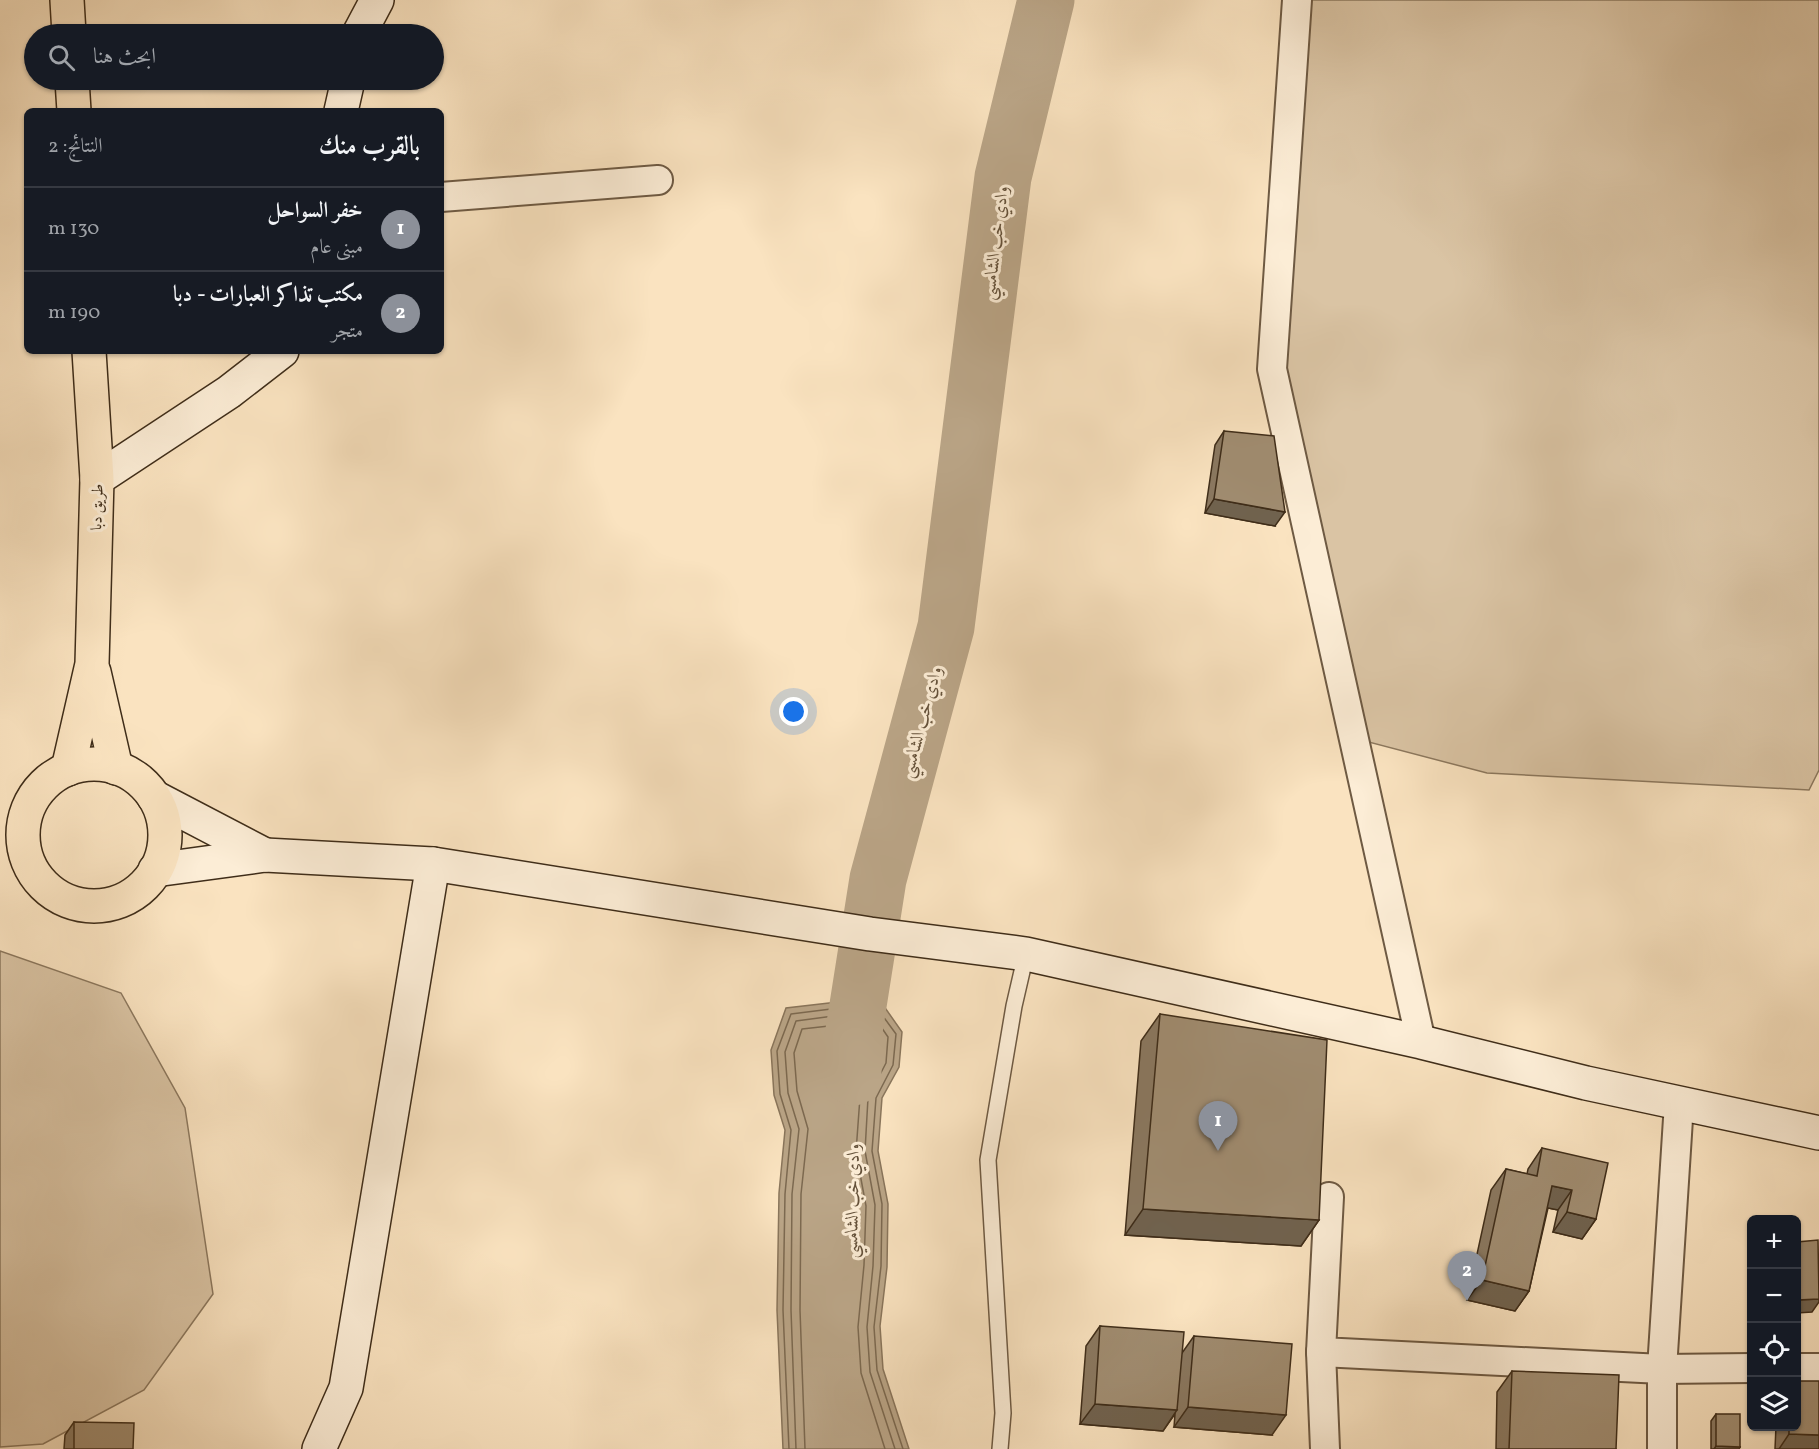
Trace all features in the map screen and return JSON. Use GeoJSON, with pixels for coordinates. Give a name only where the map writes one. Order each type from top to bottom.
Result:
{"type":"FeatureCollection","features":[{"type":"Feature","properties":{"kind":"main road"},"geometry":{"type":"LineString","coordinates":[[67,0],[68,24]]}},
{"type":"Feature","properties":{"kind":"main road"},"geometry":{"type":"LineString","coordinates":[[73,90],[74,108]]}},
{"type":"Feature","properties":{"kind":"main road","name":"طريق دبا"},"geometry":{"type":"LineString","coordinates":[[68,769],[92,664],[97,479],[89,354]]}},
{"type":"Feature","properties":{"kind":"main road","name":"طريق دبا"},"geometry":{"type":"LineString","coordinates":[[92,664],[116,768]]}},
{"type":"Feature","properties":{"kind":"main road"},"geometry":{"type":"LineString","coordinates":[[92,764],[116,768],[138,779],[154,797],[162,815],[165,834],[163,853],[155,870],[143,886],[127,898],[108,905],[88,906],[68,902],[50,891],[13,857],[23,835],[14,814],[43,785],[68,769],[92,764]]}},
{"type":"Feature","properties":{"kind":"street"},"geometry":{"type":"LineString","coordinates":[[364,24],[376,0]]}},
{"type":"Feature","properties":{"kind":"street"},"geometry":{"type":"LineString","coordinates":[[1297,0],[1294,15],[1272,369],[1421,1042]]}},
{"type":"Feature","properties":{"kind":"street"},"geometry":{"type":"LineString","coordinates":[[342,108],[346,90]]}},
{"type":"Feature","properties":{"kind":"street"},"geometry":{"type":"LineString","coordinates":[[444,197],[657,180]]}},
{"type":"Feature","properties":{"kind":"street"},"geometry":{"type":"LineString","coordinates":[[97,479],[229,392],[278,354]]}},
{"type":"Feature","properties":{"kind":"street"},"geometry":{"type":"LineString","coordinates":[[154,797],[265,855]]}},
{"type":"Feature","properties":{"kind":"street"},"geometry":{"type":"LineString","coordinates":[[155,870],[265,855],[433,864],[870,934],[1026,954],[1819,1133]]}},
{"type":"Feature","properties":{"kind":"street"},"geometry":{"type":"LineString","coordinates":[[319,1449],[346,1388],[433,864]]}},
{"type":"Feature","properties":{"kind":"street"},"geometry":{"type":"LineString","coordinates":[[1662,1449],[1662,1368],[1678,1103]]}},
{"type":"Feature","properties":{"kind":"street"},"geometry":{"type":"LineString","coordinates":[[1325,1449],[1321,1352],[1329,1197]]}},
{"type":"Feature","properties":{"kind":"street"},"geometry":{"type":"LineString","coordinates":[[1321,1352],[1662,1368],[1747,1368]]}},
{"type":"Feature","properties":{"kind":"street"},"geometry":{"type":"LineString","coordinates":[[1801,1368],[1819,1368]]}},
{"type":"Feature","properties":{"kind":"lane"},"geometry":{"type":"LineString","coordinates":[[1000,1449],[1003,1413],[988,1160],[1012,1017],[1026,954]]}},
{"type":"Feature","properties":{"kind":"shaded area"},"geometry":{"type":"Polygon","coordinates":[[[1286,0],[1819,0],[1819,770],[1809,790],[1487,773],[1338,734],[1261,359],[1286,0]]]}},
{"type":"Feature","properties":{"kind":"shaded area"},"geometry":{"type":"Polygon","coordinates":[[[0,951],[121,993],[185,1108],[213,1294],[144,1390],[43,1444],[0,1447],[0,951]]]}},
{"type":"Feature","properties":{"kind":"water"},"geometry":{"type":"Polygon","coordinates":[[[855,1000],[881,1002],[902,1032],[899,1067],[882,1098],[878,1151],[888,1204],[887,1267],[880,1326],[883,1369],[909,1449],[783,1449],[777,1310],[779,1193],[785,1130],[774,1095],[771,1050],[786,1008],[855,1000]]]}},
{"type":"Feature","properties":{"kind":"building"},"geometry":{"type":"Polygon","coordinates":[[[1224,431],[1274,436],[1285,512],[1214,499],[1224,431]]]}},
{"type":"Feature","properties":{"kind":"building"},"geometry":{"type":"Polygon","coordinates":[[[1160,1014],[1327,1040],[1319,1220],[1143,1209],[1160,1014]]]}},
{"type":"Feature","properties":{"kind":"building"},"geometry":{"type":"Polygon","coordinates":[[[1542,1148],[1608,1163],[1596,1219],[1567,1212],[1572,1190],[1552,1186],[1529,1291],[1482,1280],[1506,1169],[1537,1176],[1542,1148]]]}},
{"type":"Feature","properties":{"kind":"building"},"geometry":{"type":"Polygon","coordinates":[[[1818,1240],[1819,1299],[1801,1300],[1801,1242],[1818,1240]]]}},
{"type":"Feature","properties":{"kind":"building"},"geometry":{"type":"Polygon","coordinates":[[[1100,1326],[1184,1332],[1177,1410],[1095,1404],[1100,1326]]]}},
{"type":"Feature","properties":{"kind":"building"},"geometry":{"type":"Polygon","coordinates":[[[1194,1336],[1292,1344],[1286,1415],[1188,1407],[1194,1336]]]}},
{"type":"Feature","properties":{"kind":"building"},"geometry":{"type":"Polygon","coordinates":[[[1512,1371],[1619,1375],[1616,1449],[1509,1449],[1512,1371]]]}},
{"type":"Feature","properties":{"kind":"building"},"geometry":{"type":"Polygon","coordinates":[[[1801,1381],[1819,1381],[1819,1435],[1789,1434],[1789,1431],[1801,1431],[1801,1381]]]}},
{"type":"Feature","properties":{"kind":"building"},"geometry":{"type":"Polygon","coordinates":[[[1716,1414],[1740,1414],[1740,1447],[1716,1446],[1716,1414]]]}},
{"type":"Feature","properties":{"kind":"building"},"geometry":{"type":"Polygon","coordinates":[[[74,1422],[134,1423],[133,1449],[74,1449],[74,1422]]]}},
{"type":"Feature","properties":{"kind":"waterway","name":"وادي خب الشامسي"},"geometry":{"type":"LineString","coordinates":[[853,1077],[853,1037],[878,879],[946,627],[1003,177],[1046,0]]}},
{"type":"Feature","properties":{"kind":"place","name":"خفر السواحل"},"geometry":{"type":"Point","coordinates":[1218,1151]}},
{"type":"Feature","properties":{"kind":"place","name":"مكتب تذاكر العبارات - دبا"},"geometry":{"type":"Point","coordinates":[1467,1301]}}]}
